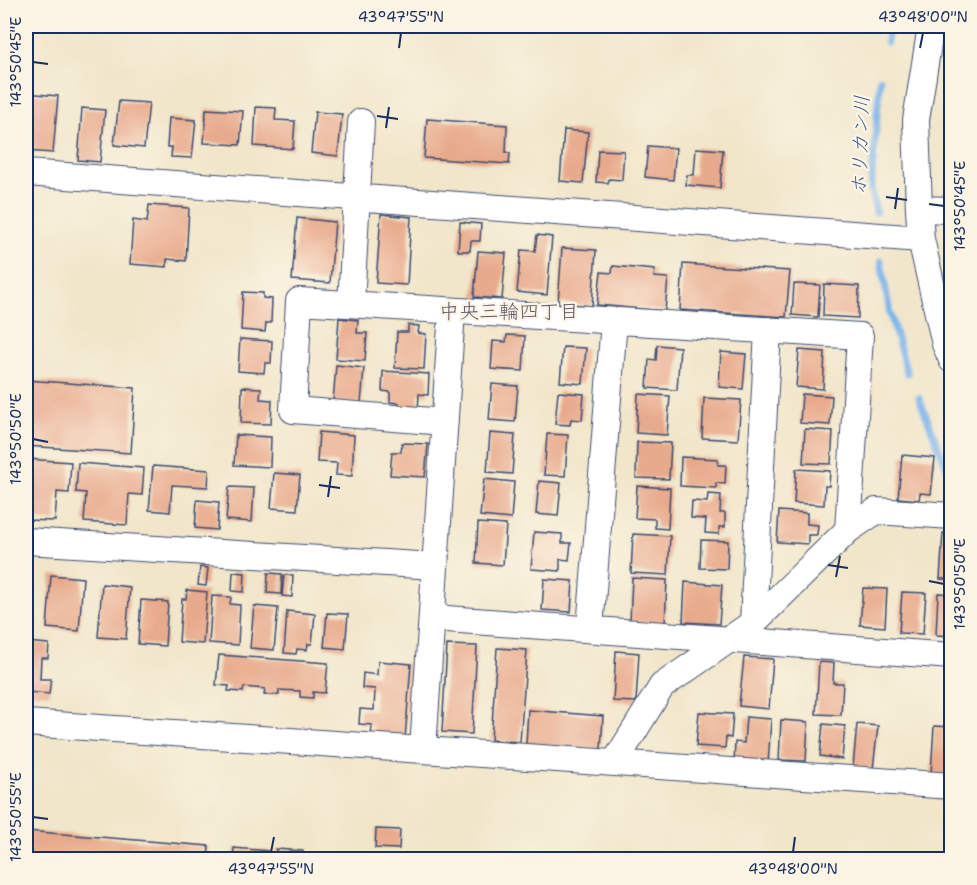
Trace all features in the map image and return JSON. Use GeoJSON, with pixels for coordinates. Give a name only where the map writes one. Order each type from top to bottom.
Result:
{"type":"FeatureCollection","features":[{"type":"Feature","properties":{"kind":"street"},"geometry":{"type":"LineString","coordinates":[[931,26],[916,120],[921,239],[945,344],[951,360]]}},
{"type":"Feature","properties":{"kind":"street"},"geometry":{"type":"LineString","coordinates":[[351,304],[361,122]]}},
{"type":"Feature","properties":{"kind":"street"},"geometry":{"type":"LineString","coordinates":[[26,173],[921,239]]}},
{"type":"Feature","properties":{"kind":"street"},"geometry":{"type":"LineString","coordinates":[[920,209],[951,210]]}},
{"type":"Feature","properties":{"kind":"street"},"geometry":{"type":"LineString","coordinates":[[445,422],[292,410],[299,301],[860,336],[848,530]]}},
{"type":"Feature","properties":{"kind":"street"},"geometry":{"type":"LineString","coordinates":[[423,749],[452,310]]}},
{"type":"Feature","properties":{"kind":"street"},"geometry":{"type":"LineString","coordinates":[[590,629],[614,321]]}},
{"type":"Feature","properties":{"kind":"street"},"geometry":{"type":"LineString","coordinates":[[753,623],[768,330]]}},
{"type":"Feature","properties":{"kind":"street"},"geometry":{"type":"LineString","coordinates":[[615,762],[662,686],[753,623],[848,530],[876,511],[951,516]]}},
{"type":"Feature","properties":{"kind":"street"},"geometry":{"type":"LineString","coordinates":[[26,541],[435,566]]}},
{"type":"Feature","properties":{"kind":"street"},"geometry":{"type":"LineString","coordinates":[[433,618],[951,656]]}},
{"type":"Feature","properties":{"kind":"street"},"geometry":{"type":"LineString","coordinates":[[26,723],[951,786]]}},
{"type":"Feature","properties":{"kind":"building"},"geometry":{"type":"Polygon","coordinates":[[[26,93],[58,96],[53,153],[26,151],[26,93]]]}},
{"type":"Feature","properties":{"kind":"building"},"geometry":{"type":"Polygon","coordinates":[[[119,101],[149,103],[144,148],[114,145],[119,101]]]}},
{"type":"Feature","properties":{"kind":"building"},"geometry":{"type":"Polygon","coordinates":[[[256,107],[276,108],[275,120],[295,121],[293,149],[254,146],[256,107]]]}},
{"type":"Feature","properties":{"kind":"building"},"geometry":{"type":"Polygon","coordinates":[[[82,108],[105,110],[100,162],[78,160],[82,108]]]}},
{"type":"Feature","properties":{"kind":"building"},"geometry":{"type":"Polygon","coordinates":[[[206,109],[243,111],[240,145],[204,143],[206,109]]]}},
{"type":"Feature","properties":{"kind":"building"},"geometry":{"type":"Polygon","coordinates":[[[315,112],[342,114],[338,156],[311,153],[315,112]]]}},
{"type":"Feature","properties":{"kind":"building"},"geometry":{"type":"Polygon","coordinates":[[[169,118],[196,120],[192,158],[171,157],[172,147],[167,147],[169,118]]]}},
{"type":"Feature","properties":{"kind":"building"},"geometry":{"type":"Polygon","coordinates":[[[427,119],[507,125],[506,153],[510,153],[509,164],[424,158],[427,119]]]}},
{"type":"Feature","properties":{"kind":"building"},"geometry":{"type":"Polygon","coordinates":[[[564,130],[588,132],[583,183],[560,181],[564,130]]]}},
{"type":"Feature","properties":{"kind":"building"},"geometry":{"type":"Polygon","coordinates":[[[648,146],[676,148],[673,180],[645,177],[648,146]]]}},
{"type":"Feature","properties":{"kind":"building"},"geometry":{"type":"Polygon","coordinates":[[[696,148],[723,150],[720,188],[686,185],[687,175],[694,175],[696,148]]]}},
{"type":"Feature","properties":{"kind":"building"},"geometry":{"type":"Polygon","coordinates":[[[598,150],[624,151],[622,180],[609,179],[608,183],[596,182],[598,150]]]}},
{"type":"Feature","properties":{"kind":"building"},"geometry":{"type":"Polygon","coordinates":[[[149,205],[189,208],[186,261],[167,259],[167,267],[130,264],[133,220],[147,222],[149,205]]]}},
{"type":"Feature","properties":{"kind":"building"},"geometry":{"type":"Polygon","coordinates":[[[381,214],[411,217],[407,285],[376,283],[381,214]]]}},
{"type":"Feature","properties":{"kind":"building"},"geometry":{"type":"Polygon","coordinates":[[[297,218],[335,222],[330,283],[292,280],[297,218]]]}},
{"type":"Feature","properties":{"kind":"building"},"geometry":{"type":"Polygon","coordinates":[[[460,222],[481,224],[480,241],[471,241],[470,251],[458,251],[460,222]]]}},
{"type":"Feature","properties":{"kind":"building"},"geometry":{"type":"Polygon","coordinates":[[[537,235],[552,237],[547,295],[517,292],[521,250],[535,251],[537,235]]]}},
{"type":"Feature","properties":{"kind":"building"},"geometry":{"type":"Polygon","coordinates":[[[562,248],[596,250],[592,306],[558,303],[562,248]]]}},
{"type":"Feature","properties":{"kind":"building"},"geometry":{"type":"Polygon","coordinates":[[[478,251],[506,253],[502,299],[474,297],[478,251]]]}},
{"type":"Feature","properties":{"kind":"building"},"geometry":{"type":"Polygon","coordinates":[[[683,264],[790,271],[786,317],[680,310],[683,264]]]}},
{"type":"Feature","properties":{"kind":"building"},"geometry":{"type":"Polygon","coordinates":[[[613,266],[655,270],[654,277],[668,278],[665,311],[597,305],[601,272],[612,273],[613,266]]]}},
{"type":"Feature","properties":{"kind":"building"},"geometry":{"type":"Polygon","coordinates":[[[794,284],[820,285],[818,317],[792,315],[794,284]]]}},
{"type":"Feature","properties":{"kind":"building"},"geometry":{"type":"Polygon","coordinates":[[[824,284],[859,286],[858,318],[823,316],[824,284]]]}},
{"type":"Feature","properties":{"kind":"building"},"geometry":{"type":"Polygon","coordinates":[[[243,292],[263,293],[263,298],[272,299],[271,323],[266,323],[265,332],[241,330],[243,292]]]}},
{"type":"Feature","properties":{"kind":"building"},"geometry":{"type":"Polygon","coordinates":[[[339,318],[358,320],[357,333],[367,333],[365,361],[336,359],[339,318]]]}},
{"type":"Feature","properties":{"kind":"building"},"geometry":{"type":"Polygon","coordinates":[[[408,325],[419,326],[418,333],[426,334],[424,369],[395,368],[397,332],[408,332],[408,325]]]}},
{"type":"Feature","properties":{"kind":"building"},"geometry":{"type":"Polygon","coordinates":[[[507,335],[525,336],[523,371],[491,369],[493,341],[506,342],[507,335]]]}},
{"type":"Feature","properties":{"kind":"building"},"geometry":{"type":"Polygon","coordinates":[[[240,339],[272,341],[271,363],[265,363],[264,373],[238,371],[240,339]]]}},
{"type":"Feature","properties":{"kind":"building"},"geometry":{"type":"Polygon","coordinates":[[[657,345],[680,347],[677,390],[647,388],[649,359],[656,360],[657,345]]]}},
{"type":"Feature","properties":{"kind":"building"},"geometry":{"type":"Polygon","coordinates":[[[563,347],[586,348],[583,384],[560,382],[563,347]]]}},
{"type":"Feature","properties":{"kind":"building"},"geometry":{"type":"Polygon","coordinates":[[[799,350],[825,352],[823,389],[796,387],[799,350]]]}},
{"type":"Feature","properties":{"kind":"building"},"geometry":{"type":"Polygon","coordinates":[[[721,352],[746,354],[743,389],[719,387],[721,352]]]}},
{"type":"Feature","properties":{"kind":"building"},"geometry":{"type":"Polygon","coordinates":[[[336,365],[364,368],[361,404],[333,402],[336,365]]]}},
{"type":"Feature","properties":{"kind":"building"},"geometry":{"type":"Polygon","coordinates":[[[383,371],[429,374],[428,395],[419,394],[418,412],[399,407],[399,403],[390,402],[390,392],[382,391],[383,371]]]}},
{"type":"Feature","properties":{"kind":"building"},"geometry":{"type":"Polygon","coordinates":[[[26,380],[135,388],[131,453],[26,446],[26,380]]]}},
{"type":"Feature","properties":{"kind":"building"},"geometry":{"type":"Polygon","coordinates":[[[492,384],[518,386],[515,422],[489,420],[492,384]]]}},
{"type":"Feature","properties":{"kind":"building"},"geometry":{"type":"Polygon","coordinates":[[[242,387],[261,388],[260,399],[272,400],[271,424],[241,423],[242,387]]]}},
{"type":"Feature","properties":{"kind":"building"},"geometry":{"type":"Polygon","coordinates":[[[558,392],[584,394],[582,420],[571,419],[570,425],[555,424],[558,392]]]}},
{"type":"Feature","properties":{"kind":"building"},"geometry":{"type":"Polygon","coordinates":[[[638,394],[670,396],[667,435],[636,433],[638,394]]]}},
{"type":"Feature","properties":{"kind":"building"},"geometry":{"type":"Polygon","coordinates":[[[802,394],[832,396],[830,425],[800,423],[802,394]]]}},
{"type":"Feature","properties":{"kind":"building"},"geometry":{"type":"Polygon","coordinates":[[[704,398],[741,400],[738,440],[702,438],[704,398]]]}},
{"type":"Feature","properties":{"kind":"building"},"geometry":{"type":"Polygon","coordinates":[[[805,429],[833,431],[831,464],[803,463],[805,429]]]}},
{"type":"Feature","properties":{"kind":"building"},"geometry":{"type":"Polygon","coordinates":[[[319,432],[354,435],[352,476],[336,475],[337,463],[317,462],[319,432]]]}},
{"type":"Feature","properties":{"kind":"building"},"geometry":{"type":"Polygon","coordinates":[[[490,433],[515,435],[512,474],[487,472],[490,433]]]}},
{"type":"Feature","properties":{"kind":"building"},"geometry":{"type":"Polygon","coordinates":[[[547,434],[568,435],[565,476],[544,475],[547,434]]]}},
{"type":"Feature","properties":{"kind":"building"},"geometry":{"type":"Polygon","coordinates":[[[236,435],[271,437],[270,467],[234,465],[236,435]]]}},
{"type":"Feature","properties":{"kind":"building"},"geometry":{"type":"Polygon","coordinates":[[[637,442],[671,443],[669,479],[636,478],[637,442]]]}},
{"type":"Feature","properties":{"kind":"building"},"geometry":{"type":"Polygon","coordinates":[[[402,443],[428,444],[425,477],[390,475],[392,452],[401,452],[402,443]]]}},
{"type":"Feature","properties":{"kind":"building"},"geometry":{"type":"Polygon","coordinates":[[[902,455],[935,458],[931,494],[920,493],[919,500],[898,498],[902,455]]]}},
{"type":"Feature","properties":{"kind":"building"},"geometry":{"type":"Polygon","coordinates":[[[681,457],[718,459],[718,465],[726,465],[725,484],[716,483],[716,488],[680,486],[681,457]]]}},
{"type":"Feature","properties":{"kind":"building"},"geometry":{"type":"Polygon","coordinates":[[[26,459],[71,462],[69,493],[57,492],[55,521],[26,520],[26,459]]]}},
{"type":"Feature","properties":{"kind":"building"},"geometry":{"type":"Polygon","coordinates":[[[78,463],[144,468],[142,495],[129,494],[127,525],[84,522],[86,493],[76,492],[78,463]]]}},
{"type":"Feature","properties":{"kind":"building"},"geometry":{"type":"Polygon","coordinates":[[[153,466],[209,470],[208,487],[172,485],[170,512],[149,510],[153,466]]]}},
{"type":"Feature","properties":{"kind":"building"},"geometry":{"type":"Polygon","coordinates":[[[796,469],[830,471],[829,486],[825,486],[824,505],[794,503],[796,469]]]}},
{"type":"Feature","properties":{"kind":"building"},"geometry":{"type":"Polygon","coordinates":[[[274,473],[300,475],[297,510],[271,508],[274,473]]]}},
{"type":"Feature","properties":{"kind":"building"},"geometry":{"type":"Polygon","coordinates":[[[484,479],[514,482],[511,519],[480,516],[484,479]]]}},
{"type":"Feature","properties":{"kind":"building"},"geometry":{"type":"Polygon","coordinates":[[[539,481],[561,483],[558,516],[536,514],[539,481]]]}},
{"type":"Feature","properties":{"kind":"building"},"geometry":{"type":"Polygon","coordinates":[[[637,486],[670,488],[668,529],[655,528],[655,519],[635,518],[637,486]]]}},
{"type":"Feature","properties":{"kind":"building"},"geometry":{"type":"Polygon","coordinates":[[[229,487],[254,488],[252,522],[226,520],[229,487]]]}},
{"type":"Feature","properties":{"kind":"building"},"geometry":{"type":"Polygon","coordinates":[[[708,494],[721,495],[720,513],[725,513],[725,527],[719,527],[719,534],[705,533],[706,519],[691,518],[692,501],[707,502],[708,494]]]}},
{"type":"Feature","properties":{"kind":"building"},"geometry":{"type":"Polygon","coordinates":[[[197,500],[219,502],[217,530],[195,528],[197,500]]]}},
{"type":"Feature","properties":{"kind":"building"},"geometry":{"type":"Polygon","coordinates":[[[779,511],[807,513],[807,524],[818,525],[817,535],[808,535],[808,544],[777,542],[779,511]]]}},
{"type":"Feature","properties":{"kind":"building"},"geometry":{"type":"Polygon","coordinates":[[[478,523],[506,525],[503,565],[476,563],[478,523]]]}},
{"type":"Feature","properties":{"kind":"building"},"geometry":{"type":"Polygon","coordinates":[[[534,532],[562,534],[562,543],[571,543],[569,560],[560,559],[560,571],[531,569],[534,532]]]}},
{"type":"Feature","properties":{"kind":"building"},"geometry":{"type":"Polygon","coordinates":[[[943,533],[952,534],[952,579],[940,579],[943,533]]]}},
{"type":"Feature","properties":{"kind":"building"},"geometry":{"type":"Polygon","coordinates":[[[633,534],[670,536],[668,575],[631,573],[633,534]]]}},
{"type":"Feature","properties":{"kind":"building"},"geometry":{"type":"Polygon","coordinates":[[[701,540],[728,541],[727,569],[700,568],[701,540]]]}},
{"type":"Feature","properties":{"kind":"building"},"geometry":{"type":"Polygon","coordinates":[[[200,567],[208,568],[206,586],[198,585],[200,567]]]}},
{"type":"Feature","properties":{"kind":"building"},"geometry":{"type":"Polygon","coordinates":[[[233,572],[245,573],[244,592],[232,591],[233,572]]]}},
{"type":"Feature","properties":{"kind":"building"},"geometry":{"type":"Polygon","coordinates":[[[268,573],[282,574],[281,594],[267,593],[268,573]]]}},
{"type":"Feature","properties":{"kind":"building"},"geometry":{"type":"Polygon","coordinates":[[[51,575],[83,578],[79,631],[47,628],[51,575]]]}},
{"type":"Feature","properties":{"kind":"building"},"geometry":{"type":"Polygon","coordinates":[[[284,575],[293,575],[292,597],[282,596],[284,575]]]}},
{"type":"Feature","properties":{"kind":"building"},"geometry":{"type":"Polygon","coordinates":[[[632,578],[667,580],[665,624],[630,622],[632,578]]]}},
{"type":"Feature","properties":{"kind":"building"},"geometry":{"type":"Polygon","coordinates":[[[544,579],[573,581],[571,612],[542,610],[544,579]]]}},
{"type":"Feature","properties":{"kind":"building"},"geometry":{"type":"Polygon","coordinates":[[[685,582],[722,585],[719,624],[683,622],[685,582]]]}},
{"type":"Feature","properties":{"kind":"building"},"geometry":{"type":"Polygon","coordinates":[[[102,584],[130,587],[126,639],[98,637],[102,584]]]}},
{"type":"Feature","properties":{"kind":"building"},"geometry":{"type":"Polygon","coordinates":[[[863,588],[887,589],[885,627],[860,625],[863,588]]]}},
{"type":"Feature","properties":{"kind":"building"},"geometry":{"type":"Polygon","coordinates":[[[187,590],[207,592],[203,644],[179,642],[182,599],[186,599],[187,590]]]}},
{"type":"Feature","properties":{"kind":"building"},"geometry":{"type":"Polygon","coordinates":[[[902,592],[926,593],[923,634],[899,633],[902,592]]]}},
{"type":"Feature","properties":{"kind":"building"},"geometry":{"type":"Polygon","coordinates":[[[938,593],[952,594],[952,636],[936,635],[938,593]]]}},
{"type":"Feature","properties":{"kind":"building"},"geometry":{"type":"Polygon","coordinates":[[[212,596],[231,597],[230,604],[240,605],[238,645],[209,643],[212,596]]]}},
{"type":"Feature","properties":{"kind":"building"},"geometry":{"type":"Polygon","coordinates":[[[141,600],[168,602],[165,646],[138,644],[141,600]]]}},
{"type":"Feature","properties":{"kind":"building"},"geometry":{"type":"Polygon","coordinates":[[[254,606],[278,608],[274,650],[250,648],[254,606]]]}},
{"type":"Feature","properties":{"kind":"building"},"geometry":{"type":"Polygon","coordinates":[[[287,611],[315,614],[312,644],[308,644],[307,650],[297,649],[296,654],[284,653],[287,611]]]}},
{"type":"Feature","properties":{"kind":"building"},"geometry":{"type":"Polygon","coordinates":[[[327,613],[348,614],[345,649],[324,647],[327,613]]]}},
{"type":"Feature","properties":{"kind":"building"},"geometry":{"type":"Polygon","coordinates":[[[26,642],[49,644],[48,658],[41,658],[40,679],[51,679],[49,694],[26,692],[26,642]]]}},
{"type":"Feature","properties":{"kind":"building"},"geometry":{"type":"Polygon","coordinates":[[[447,645],[477,646],[472,734],[442,732],[447,645]]]}},
{"type":"Feature","properties":{"kind":"building"},"geometry":{"type":"Polygon","coordinates":[[[497,648],[527,650],[520,742],[491,740],[497,648]]]}},
{"type":"Feature","properties":{"kind":"building"},"geometry":{"type":"Polygon","coordinates":[[[616,651],[639,653],[636,702],[613,701],[616,651]]]}},
{"type":"Feature","properties":{"kind":"building"},"geometry":{"type":"Polygon","coordinates":[[[219,655],[328,663],[325,693],[313,692],[313,698],[300,697],[300,691],[279,690],[279,695],[264,695],[265,689],[244,687],[243,692],[228,691],[229,686],[216,685],[219,655]]]}},
{"type":"Feature","properties":{"kind":"building"},"geometry":{"type":"Polygon","coordinates":[[[744,657],[773,659],[769,709],[739,706],[744,657]]]}},
{"type":"Feature","properties":{"kind":"building"},"geometry":{"type":"Polygon","coordinates":[[[378,661],[411,664],[405,739],[371,737],[372,725],[359,724],[360,709],[374,710],[375,689],[362,688],[363,673],[377,675],[378,661]]]}},
{"type":"Feature","properties":{"kind":"building"},"geometry":{"type":"Polygon","coordinates":[[[819,662],[834,663],[833,683],[843,683],[841,715],[816,714],[819,662]]]}},
{"type":"Feature","properties":{"kind":"building"},"geometry":{"type":"Polygon","coordinates":[[[528,710],[603,716],[601,750],[526,744],[528,710]]]}},
{"type":"Feature","properties":{"kind":"building"},"geometry":{"type":"Polygon","coordinates":[[[699,712],[733,714],[731,738],[726,737],[725,748],[696,746],[699,712]]]}},
{"type":"Feature","properties":{"kind":"building"},"geometry":{"type":"Polygon","coordinates":[[[746,717],[771,719],[768,765],[734,763],[735,742],[744,743],[746,717]]]}},
{"type":"Feature","properties":{"kind":"building"},"geometry":{"type":"Polygon","coordinates":[[[781,720],[808,722],[806,761],[779,760],[781,720]]]}},
{"type":"Feature","properties":{"kind":"building"},"geometry":{"type":"Polygon","coordinates":[[[823,724],[845,726],[842,759],[820,756],[823,724]]]}},
{"type":"Feature","properties":{"kind":"building"},"geometry":{"type":"Polygon","coordinates":[[[857,724],[878,726],[873,769],[853,767],[857,724]]]}},
{"type":"Feature","properties":{"kind":"building"},"geometry":{"type":"Polygon","coordinates":[[[934,726],[952,727],[952,775],[931,774],[934,726]]]}},
{"type":"Feature","properties":{"kind":"building"},"geometry":{"type":"Polygon","coordinates":[[[376,829],[400,830],[399,849],[375,848],[376,829]]]}},
{"type":"Feature","properties":{"kind":"building"},"geometry":{"type":"Polygon","coordinates":[[[26,831],[209,846],[208,860],[26,860],[26,831]]]}},
{"type":"Feature","properties":{"kind":"building"},"geometry":{"type":"Polygon","coordinates":[[[234,848],[269,851],[269,860],[233,860],[234,848]]]}},
{"type":"Feature","properties":{"kind":"building"},"geometry":{"type":"Polygon","coordinates":[[[276,849],[303,851],[302,860],[275,860],[276,849]]]}},
{"type":"Feature","properties":{"kind":"waterway","name":"ホリカン川"},"geometry":{"type":"LineString","coordinates":[[887,42],[889,26]]}},
{"type":"Feature","properties":{"kind":"waterway","name":"ホリカン川"},"geometry":{"type":"LineString","coordinates":[[876,212],[871,189],[880,79]]}},
{"type":"Feature","properties":{"kind":"waterway","name":"ホリカン川"},"geometry":{"type":"LineString","coordinates":[[881,261],[890,314],[907,373]]}},
{"type":"Feature","properties":{"kind":"waterway","name":"ホリカン川"},"geometry":{"type":"LineString","coordinates":[[919,398],[952,480]]}},
{"type":"Feature","properties":{"kind":"district","name":"中央三輪四丁目"},"geometry":{"type":"Point","coordinates":[509,311]}}]}
